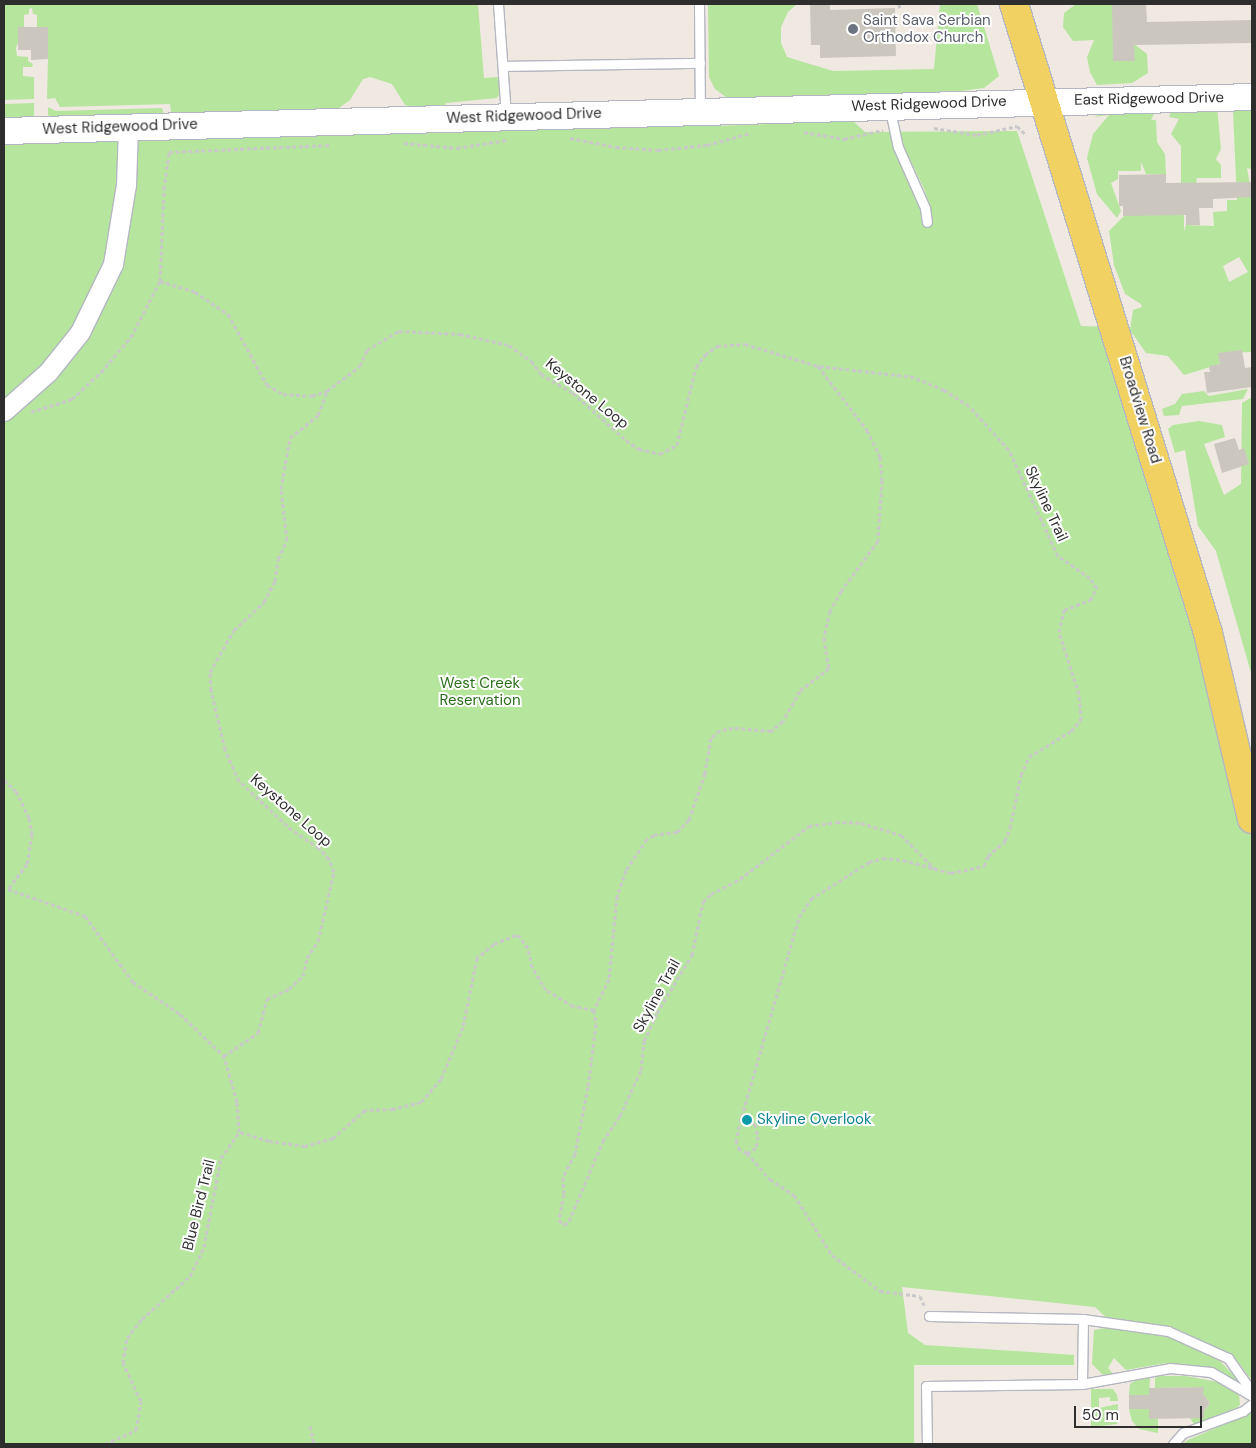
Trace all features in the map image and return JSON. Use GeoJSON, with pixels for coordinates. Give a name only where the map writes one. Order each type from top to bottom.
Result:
{"type":"FeatureCollection","features":[{"type":"Feature","properties":{"kind":"main road","name":"Broadview Road"},"geometry":{"type":"LineString","coordinates":[[1014,4],[1208,633],[1252,819]]}},
{"type":"Feature","properties":{"kind":"street","name":"East Ridgewood Drive"},"geometry":{"type":"LineString","coordinates":[[1045,101],[1252,97]]}},
{"type":"Feature","properties":{"kind":"street","name":"West Ridgewood Drive"},"geometry":{"type":"LineString","coordinates":[[4,131],[128,128],[508,128],[700,111],[891,116],[1045,101]]}},
{"type":"Feature","properties":{"kind":"street"},"geometry":{"type":"LineString","coordinates":[[4,411],[48,372],[80,332],[113,264],[126,185],[128,128]]}},
{"type":"Feature","properties":{"kind":"lane"},"geometry":{"type":"LineString","coordinates":[[498,4],[508,128]]}},
{"type":"Feature","properties":{"kind":"lane"},"geometry":{"type":"LineString","coordinates":[[699,4],[700,111]]}},
{"type":"Feature","properties":{"kind":"lane"},"geometry":{"type":"LineString","coordinates":[[504,66],[700,63]]}},
{"type":"Feature","properties":{"kind":"lane"},"geometry":{"type":"LineString","coordinates":[[891,116],[925,208],[927,222]]}},
{"type":"Feature","properties":{"kind":"lane"},"geometry":{"type":"LineString","coordinates":[[929,1316],[1083,1319],[1168,1331],[1228,1358],[1252,1392]]}},
{"type":"Feature","properties":{"kind":"lane"},"geometry":{"type":"LineString","coordinates":[[1082,1384],[1083,1319]]}},
{"type":"Feature","properties":{"kind":"lane"},"geometry":{"type":"LineString","coordinates":[[927,1444],[926,1386],[1082,1384],[1170,1368],[1211,1372],[1252,1396]]}},
{"type":"Feature","properties":{"kind":"lane"},"geometry":{"type":"LineString","coordinates":[[1172,1444],[1183,1433],[1243,1411],[1252,1404]]}},
{"type":"Feature","properties":{"kind":"path"},"geometry":{"type":"LineString","coordinates":[[899,4],[900,10]]}},
{"type":"Feature","properties":{"kind":"path"},"geometry":{"type":"LineString","coordinates":[[800,131],[844,139],[891,116]]}},
{"type":"Feature","properties":{"kind":"path"},"geometry":{"type":"LineString","coordinates":[[926,127],[977,135],[1017,126],[1026,135]]}},
{"type":"Feature","properties":{"kind":"path"},"geometry":{"type":"LineString","coordinates":[[398,143],[457,148],[508,128]]}},
{"type":"Feature","properties":{"kind":"path"},"geometry":{"type":"LineString","coordinates":[[566,137],[616,147],[658,150],[707,145],[759,131]]}},
{"type":"Feature","properties":{"kind":"path"},"geometry":{"type":"LineString","coordinates":[[22,415],[72,399],[101,372],[131,337],[160,281],[164,189],[169,143]]}},
{"type":"Feature","properties":{"kind":"path"},"geometry":{"type":"LineString","coordinates":[[169,152],[339,144]]}},
{"type":"Feature","properties":{"kind":"path"},"geometry":{"type":"LineString","coordinates":[[160,281],[195,292],[228,314],[252,361],[274,390],[298,396],[326,392]]}},
{"type":"Feature","properties":{"kind":"path","name":"Keystone Loop"},"geometry":{"type":"LineString","coordinates":[[224,1056],[258,1033],[267,999],[289,989],[303,976],[307,958],[318,941],[334,878],[329,859],[320,848],[292,830],[239,781],[225,749],[210,681],[210,672],[234,630],[264,602],[275,581],[278,558],[287,540],[281,489],[290,438],[318,415],[325,402],[326,392],[360,366],[367,350],[379,341],[399,331],[468,335],[509,345],[531,360],[541,374],[573,393],[626,440],[639,449],[660,454],[677,445],[696,367],[717,346],[745,344],[818,366]]}},
{"type":"Feature","properties":{"kind":"path"},"geometry":{"type":"LineString","coordinates":[[4,780],[16,791],[29,818],[32,834],[27,864],[8,889],[85,916],[133,982],[180,1014],[224,1056],[237,1102],[239,1132],[270,1141],[304,1146],[320,1144],[333,1138],[365,1110],[393,1109],[421,1102],[442,1079],[463,1027],[477,958],[508,938],[520,937],[528,948],[538,981],[555,997],[573,1006],[594,1010],[609,979],[617,896],[626,870],[647,839],[654,835],[677,832],[689,820],[715,733],[733,728],[771,731],[783,720],[800,691],[827,671],[830,664],[824,638],[830,611],[840,592],[875,547],[880,528],[882,475],[878,449],[854,412],[818,366]]}},
{"type":"Feature","properties":{"kind":"path","name":"Skyline Trail"},"geometry":{"type":"LineString","coordinates":[[594,1010],[596,1024],[588,1087],[575,1154],[563,1177],[564,1194],[559,1220],[564,1225],[570,1221],[603,1141],[620,1116],[641,1070],[644,1041],[650,1027],[692,955],[702,902],[740,878],[809,826],[836,822],[861,823],[901,835],[938,871],[966,871],[980,867],[1005,841],[1010,828],[1022,775],[1029,757],[1071,731],[1081,720],[1078,694],[1059,632],[1064,610],[1090,600],[1097,588],[1090,578],[1058,556],[1049,541],[1009,450],[968,406],[937,386],[914,377],[818,366]]}},
{"type":"Feature","properties":{"kind":"path"},"geometry":{"type":"LineString","coordinates":[[929,1316],[920,1296],[880,1291],[832,1255],[794,1195],[770,1179],[747,1153],[740,1150],[736,1142],[740,1122],[799,917],[812,899],[869,862],[883,858],[903,860],[938,871]]}},
{"type":"Feature","properties":{"kind":"path"},"geometry":{"type":"LineString","coordinates":[[747,1120],[755,1124],[758,1136],[756,1148],[747,1153]]}},
{"type":"Feature","properties":{"kind":"path","name":"Blue Bird Trail"},"geometry":{"type":"LineString","coordinates":[[105,1444],[136,1430],[141,1401],[123,1363],[127,1338],[142,1319],[190,1276],[204,1247],[221,1158],[239,1132]]}},
{"type":"Feature","properties":{"kind":"path"},"geometry":{"type":"LineString","coordinates":[[310,1426],[314,1444]]}},
{"type":"Feature","properties":{"kind":"green space"},"geometry":{"type":"Polygon","coordinates":[[[4,4],[478,4],[484,78],[499,77],[500,92],[497,98],[446,103],[443,109],[419,109],[405,105],[392,84],[370,77],[363,79],[350,100],[339,108],[319,112],[172,116],[170,104],[60,107],[55,98],[47,99],[48,59],[37,27],[37,15],[33,14],[32,8],[29,9],[29,14],[24,15],[24,27],[16,48],[17,56],[28,57],[28,61],[33,64],[32,67],[23,67],[23,76],[34,77],[34,99],[4,100],[4,4]]]}},
{"type":"Feature","properties":{"kind":"green space"},"geometry":{"type":"Polygon","coordinates":[[[708,4],[797,4],[788,12],[781,27],[781,43],[787,57],[833,71],[934,69],[940,4],[977,4],[999,76],[984,88],[961,91],[730,100],[715,89],[709,77],[708,4]]]}},
{"type":"Feature","properties":{"kind":"green space"},"geometry":{"type":"Polygon","coordinates":[[[1076,4],[1133,4],[1125,37],[1147,54],[1148,73],[1132,83],[1097,85],[1090,72],[1087,57],[1094,40],[1073,41],[1063,27],[1064,13],[1076,4]]]}},
{"type":"Feature","properties":{"kind":"green space"},"geometry":{"type":"Polygon","coordinates":[[[34,103],[34,120],[4,121],[4,104],[34,103]]]}},
{"type":"Feature","properties":{"kind":"green space"},"geometry":{"type":"Polygon","coordinates":[[[1237,104],[1252,104],[1252,169],[1247,168],[1252,197],[1252,352],[1219,353],[1220,364],[1184,375],[1168,356],[1146,353],[1130,330],[1133,310],[1142,307],[1141,304],[1125,294],[1114,265],[1109,231],[1130,210],[1184,210],[1184,231],[1186,225],[1214,226],[1213,212],[1227,211],[1227,200],[1237,200],[1233,112],[1237,104]],[[1239,257],[1223,266],[1229,282],[1248,272],[1239,257]]]}},
{"type":"Feature","properties":{"kind":"green space"},"geometry":{"type":"Polygon","coordinates":[[[1173,106],[1217,106],[1221,149],[1216,159],[1221,165],[1221,178],[1197,178],[1196,183],[1181,183],[1181,146],[1171,134],[1179,119],[1169,117],[1173,106]]]}},
{"type":"Feature","properties":{"kind":"green space"},"geometry":{"type":"Polygon","coordinates":[[[48,107],[56,111],[162,108],[165,117],[57,119],[48,115],[48,107]]]}},
{"type":"Feature","properties":{"kind":"green space"},"geometry":{"type":"Polygon","coordinates":[[[1104,112],[1155,112],[1151,120],[1156,120],[1157,142],[1165,154],[1166,174],[1146,174],[1141,162],[1141,171],[1118,171],[1118,179],[1111,183],[1121,211],[1117,218],[1097,194],[1087,158],[1093,134],[1109,115],[1094,117],[1104,112]]]}},
{"type":"Feature","properties":{"kind":"green space","name":"West Creek Reservation"},"geometry":{"type":"Polygon","coordinates":[[[710,113],[715,126],[853,121],[865,132],[1017,131],[1081,326],[1115,327],[1252,773],[1252,1381],[1233,1355],[1220,1361],[1241,1383],[1211,1368],[1167,1363],[1126,1370],[1114,1358],[1108,1368],[1113,1374],[1103,1375],[1092,1364],[1094,1330],[1110,1327],[1111,1322],[1095,1307],[902,1287],[908,1333],[925,1345],[1074,1355],[1074,1365],[914,1365],[914,1444],[4,1444],[4,133],[710,113]],[[894,147],[922,211],[931,223],[925,191],[904,147],[894,147]]]}},
{"type":"Feature","properties":{"kind":"green space"},"geometry":{"type":"Polygon","coordinates":[[[1248,389],[1243,399],[1182,406],[1179,415],[1164,416],[1162,409],[1175,404],[1182,394],[1204,391],[1209,396],[1248,389]]]}},
{"type":"Feature","properties":{"kind":"green space"},"geometry":{"type":"Polygon","coordinates":[[[1252,397],[1252,676],[1216,551],[1198,526],[1185,450],[1175,453],[1168,429],[1173,425],[1199,421],[1222,425],[1225,437],[1204,444],[1224,495],[1241,484],[1242,403],[1252,397]]]}},
{"type":"Feature","properties":{"kind":"green space"},"geometry":{"type":"Polygon","coordinates":[[[1150,1376],[1149,1395],[1129,1395],[1130,1384],[1140,1377],[1150,1376]]]}},
{"type":"Feature","properties":{"kind":"green space"},"geometry":{"type":"Polygon","coordinates":[[[1155,1376],[1186,1376],[1223,1383],[1239,1393],[1240,1405],[1235,1410],[1195,1426],[1190,1418],[1204,1418],[1204,1411],[1210,1403],[1203,1394],[1203,1387],[1155,1388],[1155,1376]]]}},
{"type":"Feature","properties":{"kind":"green space"},"geometry":{"type":"Polygon","coordinates":[[[1091,1389],[1113,1389],[1118,1401],[1110,1401],[1110,1397],[1099,1398],[1099,1408],[1118,1404],[1117,1424],[1091,1427],[1091,1389]]]}},
{"type":"Feature","properties":{"kind":"green space"},"geometry":{"type":"Polygon","coordinates":[[[1129,1409],[1149,1409],[1149,1419],[1158,1419],[1158,1433],[1139,1429],[1132,1421],[1129,1409]]]}},
{"type":"Feature","properties":{"kind":"green space"},"geometry":{"type":"Polygon","coordinates":[[[1252,1412],[1252,1444],[1182,1444],[1188,1440],[1252,1412]]]}},
{"type":"Feature","properties":{"kind":"building","name":"Saint Sava Serbian Orthodox Church"},"geometry":{"type":"Polygon","coordinates":[[[810,4],[830,4],[830,10],[895,8],[896,56],[820,58],[820,45],[811,45],[810,4]]]}},
{"type":"Feature","properties":{"kind":"building"},"geometry":{"type":"Polygon","coordinates":[[[1112,4],[1146,4],[1147,22],[1252,20],[1252,43],[1134,45],[1135,61],[1113,61],[1112,4]]]}},
{"type":"Feature","properties":{"kind":"building"},"geometry":{"type":"Polygon","coordinates":[[[18,27],[48,27],[48,59],[31,60],[31,50],[18,50],[18,27]]]}},
{"type":"Feature","properties":{"kind":"building"},"geometry":{"type":"Polygon","coordinates":[[[1166,174],[1166,183],[1252,182],[1252,197],[1213,199],[1213,208],[1199,208],[1200,225],[1186,225],[1186,215],[1123,216],[1123,206],[1119,206],[1119,175],[1166,174]]]}},
{"type":"Feature","properties":{"kind":"building"},"geometry":{"type":"Polygon","coordinates":[[[1242,350],[1245,368],[1252,367],[1252,387],[1207,393],[1204,372],[1210,372],[1209,366],[1220,364],[1218,353],[1242,350]]]}},
{"type":"Feature","properties":{"kind":"building"},"geometry":{"type":"Polygon","coordinates":[[[1235,438],[1239,450],[1244,448],[1249,464],[1222,473],[1214,444],[1235,438]]]}},
{"type":"Feature","properties":{"kind":"building"},"geometry":{"type":"Polygon","coordinates":[[[1204,1387],[1203,1394],[1210,1403],[1204,1411],[1204,1418],[1149,1419],[1149,1409],[1129,1409],[1129,1395],[1149,1395],[1149,1388],[1204,1387]]]}},
{"type":"Feature","properties":{"kind":"place","name":"Saint Sava Serbian Orthodox Church"},"geometry":{"type":"Point","coordinates":[853,29]}},
{"type":"Feature","properties":{"kind":"place","name":"Skyline Overlook"},"geometry":{"type":"Point","coordinates":[747,1120]}}]}
